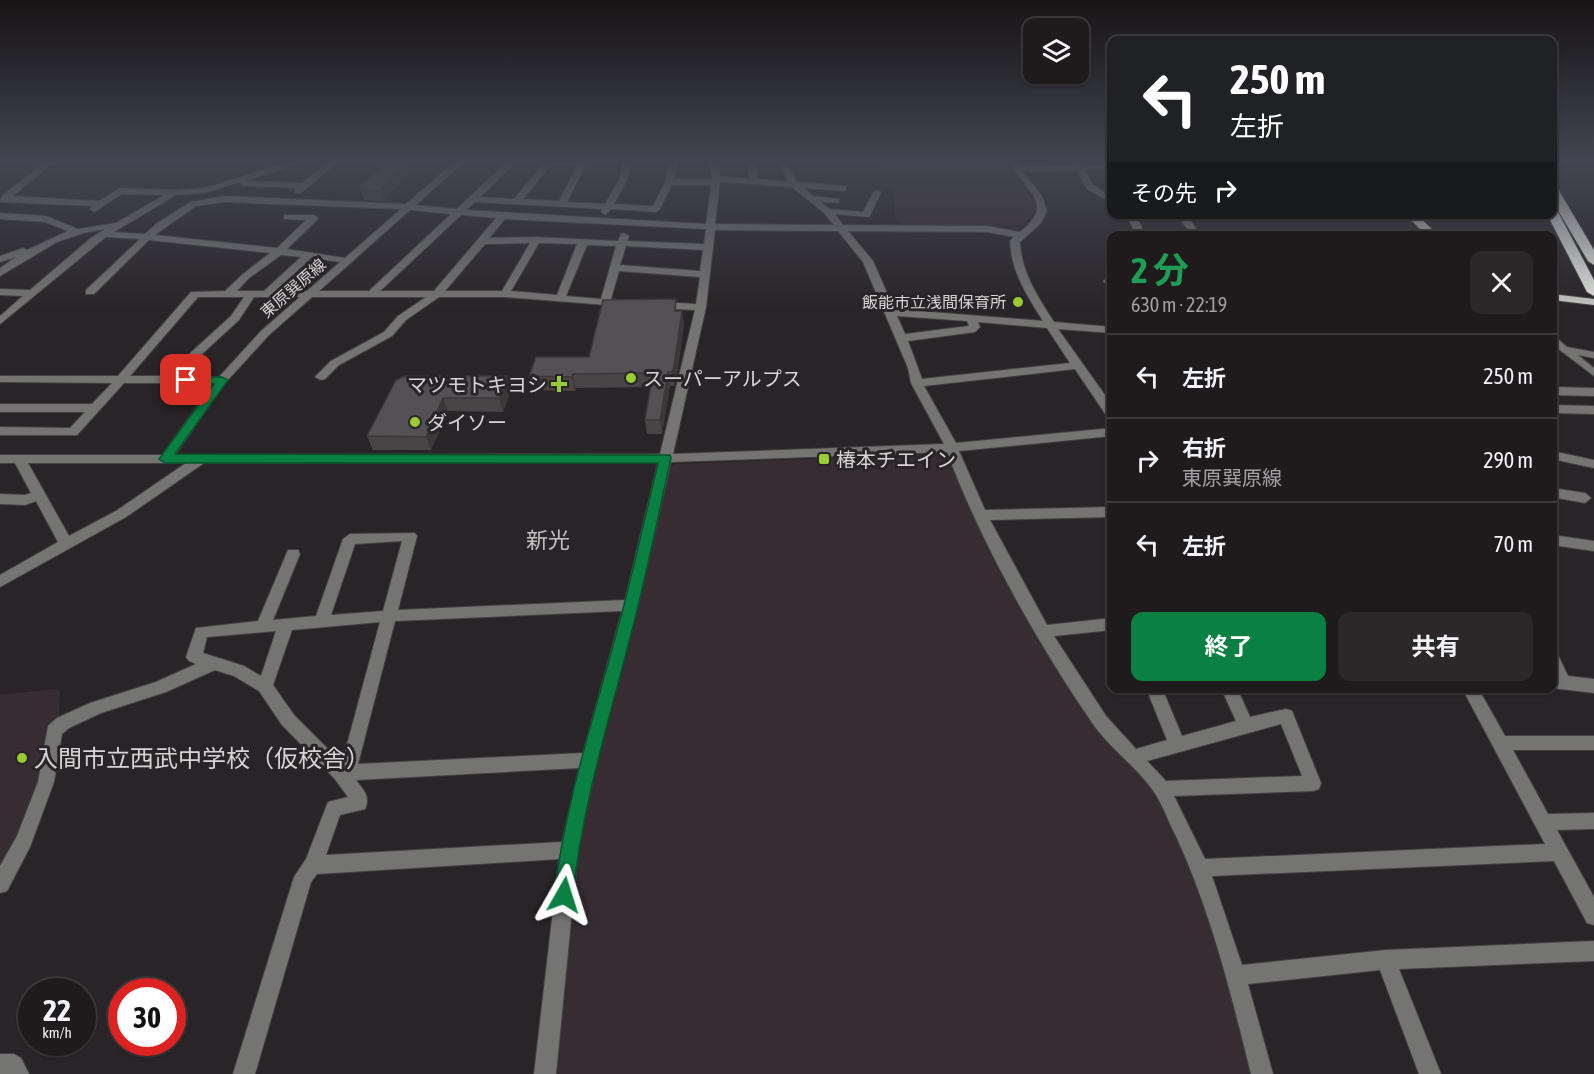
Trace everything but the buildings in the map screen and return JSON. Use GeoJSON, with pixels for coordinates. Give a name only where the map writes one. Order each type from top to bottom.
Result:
{"type":"FeatureCollection","features":[{"type":"Feature","properties":{"kind":"highway"},"geometry":{"type":"LineString","coordinates":[[1564,210],[1594,261]]}},
{"type":"Feature","properties":{"kind":"highway"},"geometry":{"type":"LineString","coordinates":[[1556,219],[1594,292]]}},
{"type":"Feature","properties":{"kind":"main road"},"geometry":{"type":"LineString","coordinates":[[1415,219],[1429,231]]}},
{"type":"Feature","properties":{"kind":"main road"},"geometry":{"type":"LineString","coordinates":[[1557,298],[1594,302]]}},
{"type":"Feature","properties":{"kind":"street"},"geometry":{"type":"LineString","coordinates":[[0,321],[80,251],[145,210]]}},
{"type":"Feature","properties":{"kind":"street"},"geometry":{"type":"LineString","coordinates":[[90,292],[146,237],[184,210]]}},
{"type":"Feature","properties":{"kind":"street","name":"東原巽原線"},"geometry":{"type":"LineString","coordinates":[[165,459],[222,380],[265,333],[404,210]]}},
{"type":"Feature","properties":{"kind":"street"},"geometry":{"type":"LineString","coordinates":[[449,210],[503,216],[710,227],[987,229],[1020,236]]}},
{"type":"Feature","properties":{"kind":"street"},"geometry":{"type":"LineString","coordinates":[[600,221],[606,210]]}},
{"type":"Feature","properties":{"kind":"street"},"geometry":{"type":"LineString","coordinates":[[545,1074],[569,850],[589,760],[631,605],[701,308],[712,210]]}},
{"type":"Feature","properties":{"kind":"street"},"geometry":{"type":"LineString","coordinates":[[827,211],[866,215],[868,210]]}},
{"type":"Feature","properties":{"kind":"street"},"geometry":{"type":"LineString","coordinates":[[1042,210],[1042,216],[1020,236],[1014,247],[1015,257],[1024,280],[1050,324],[1107,407]]}},
{"type":"Feature","properties":{"kind":"street"},"geometry":{"type":"LineString","coordinates":[[374,292],[460,211]]}},
{"type":"Feature","properties":{"kind":"street"},"geometry":{"type":"LineString","coordinates":[[827,211],[868,261],[902,338],[914,368],[917,383],[949,441],[950,448],[981,515],[1043,631],[1100,721],[1162,789],[1200,868],[1236,975],[1262,1074]]}},
{"type":"Feature","properties":{"kind":"street"},"geometry":{"type":"LineString","coordinates":[[0,216],[46,219],[76,231]]}},
{"type":"Feature","properties":{"kind":"street"},"geometry":{"type":"LineString","coordinates":[[321,377],[335,363],[388,334],[402,318],[438,293],[503,216]]}},
{"type":"Feature","properties":{"kind":"street"},"geometry":{"type":"LineString","coordinates":[[227,295],[246,276],[281,250],[314,218],[287,217]]}},
{"type":"Feature","properties":{"kind":"street"},"geometry":{"type":"LineString","coordinates":[[606,302],[629,223]]}},
{"type":"Feature","properties":{"kind":"street"},"geometry":{"type":"LineString","coordinates":[[0,258],[76,231],[118,226]]}},
{"type":"Feature","properties":{"kind":"street"},"geometry":{"type":"LineString","coordinates":[[105,234],[281,250],[347,261]]}},
{"type":"Feature","properties":{"kind":"street"},"geometry":{"type":"LineString","coordinates":[[482,241],[536,240],[708,247]]}},
{"type":"Feature","properties":{"kind":"street"},"geometry":{"type":"LineString","coordinates":[[505,294],[536,240]]}},
{"type":"Feature","properties":{"kind":"street"},"geometry":{"type":"LineString","coordinates":[[560,299],[583,242]]}},
{"type":"Feature","properties":{"kind":"street"},"geometry":{"type":"LineString","coordinates":[[0,273],[36,247]]}},
{"type":"Feature","properties":{"kind":"street"},"geometry":{"type":"LineString","coordinates":[[267,294],[310,254]]}},
{"type":"Feature","properties":{"kind":"street"},"geometry":{"type":"LineString","coordinates":[[616,268],[705,274]]}},
{"type":"Feature","properties":{"kind":"street"},"geometry":{"type":"LineString","coordinates":[[0,292],[31,293]]}},
{"type":"Feature","properties":{"kind":"street"},"geometry":{"type":"LineString","coordinates":[[1,432],[73,432],[195,294],[374,292],[505,294],[629,304]]}},
{"type":"Feature","properties":{"kind":"street"},"geometry":{"type":"LineString","coordinates":[[168,380],[235,318],[250,295]]}},
{"type":"Feature","properties":{"kind":"street"},"geometry":{"type":"LineString","coordinates":[[653,305],[701,308]]}},
{"type":"Feature","properties":{"kind":"street"},"geometry":{"type":"LineString","coordinates":[[890,312],[1050,324],[1107,333]]}},
{"type":"Feature","properties":{"kind":"street"},"geometry":{"type":"LineString","coordinates":[[902,338],[970,330],[975,327],[970,318]]}},
{"type":"Feature","properties":{"kind":"street"},"geometry":{"type":"LineString","coordinates":[[1558,349],[1594,355]]}},
{"type":"Feature","properties":{"kind":"street"},"geometry":{"type":"LineString","coordinates":[[1558,349],[1594,373]]}},
{"type":"Feature","properties":{"kind":"street"},"geometry":{"type":"LineString","coordinates":[[917,383],[1079,365]]}},
{"type":"Feature","properties":{"kind":"street"},"geometry":{"type":"LineString","coordinates":[[0,379],[222,380]]}},
{"type":"Feature","properties":{"kind":"street"},"geometry":{"type":"LineString","coordinates":[[1557,392],[1594,392]]}},
{"type":"Feature","properties":{"kind":"street"},"geometry":{"type":"LineString","coordinates":[[0,408],[95,408]]}},
{"type":"Feature","properties":{"kind":"street"},"geometry":{"type":"LineString","coordinates":[[1557,409],[1594,410]]}},
{"type":"Feature","properties":{"kind":"street"},"geometry":{"type":"LineString","coordinates":[[0,459],[665,458],[950,448],[1107,432]]}},
{"type":"Feature","properties":{"kind":"street"},"geometry":{"type":"LineString","coordinates":[[1557,456],[1594,464]]}},
{"type":"Feature","properties":{"kind":"street"},"geometry":{"type":"LineString","coordinates":[[0,582],[121,514],[202,458]]}},
{"type":"Feature","properties":{"kind":"street"},"geometry":{"type":"LineString","coordinates":[[19,459],[66,544]]}},
{"type":"Feature","properties":{"kind":"street"},"geometry":{"type":"LineString","coordinates":[[1557,493],[1585,498]]}},
{"type":"Feature","properties":{"kind":"street"},"geometry":{"type":"LineString","coordinates":[[0,499],[25,500],[40,495]]}},
{"type":"Feature","properties":{"kind":"street"},"geometry":{"type":"LineString","coordinates":[[981,515],[1107,512]]}},
{"type":"Feature","properties":{"kind":"street"},"geometry":{"type":"LineString","coordinates":[[322,620],[350,539],[410,536],[344,772]]}},
{"type":"Feature","properties":{"kind":"street"},"geometry":{"type":"LineString","coordinates":[[1557,541],[1594,546]]}},
{"type":"Feature","properties":{"kind":"street"},"geometry":{"type":"LineString","coordinates":[[263,626],[293,554]]}},
{"type":"Feature","properties":{"kind":"street"},"geometry":{"type":"LineString","coordinates":[[244,1074],[303,877],[313,865],[334,808],[359,803],[360,799],[344,772],[288,720],[265,686],[239,671],[194,657],[201,632],[322,620],[631,605]]}},
{"type":"Feature","properties":{"kind":"street"},"geometry":{"type":"LineString","coordinates":[[265,686],[286,625]]}},
{"type":"Feature","properties":{"kind":"street"},"geometry":{"type":"LineString","coordinates":[[1043,631],[1107,625]]}},
{"type":"Feature","properties":{"kind":"street"},"geometry":{"type":"LineString","coordinates":[[0,884],[24,841],[46,782],[54,731],[63,723],[96,708],[160,687],[212,664]]}},
{"type":"Feature","properties":{"kind":"street"},"geometry":{"type":"LineString","coordinates":[[1558,681],[1594,686]]}},
{"type":"Feature","properties":{"kind":"street"},"geometry":{"type":"LineString","coordinates":[[1156,693],[1178,746]]}},
{"type":"Feature","properties":{"kind":"street"},"geometry":{"type":"LineString","coordinates":[[1231,693],[1245,724]]}},
{"type":"Feature","properties":{"kind":"street"},"geometry":{"type":"LineString","coordinates":[[1473,693],[1594,916]]}},
{"type":"Feature","properties":{"kind":"street"},"geometry":{"type":"LineString","coordinates":[[1134,757],[1178,746],[1245,724],[1286,716],[1313,783],[1162,789]]}},
{"type":"Feature","properties":{"kind":"street"},"geometry":{"type":"LineString","coordinates":[[1500,743],[1594,743]]}},
{"type":"Feature","properties":{"kind":"street"},"geometry":{"type":"LineString","coordinates":[[344,772],[589,760]]}},
{"type":"Feature","properties":{"kind":"street"},"geometry":{"type":"LineString","coordinates":[[1542,822],[1594,821]]}},
{"type":"Feature","properties":{"kind":"street"},"geometry":{"type":"LineString","coordinates":[[313,865],[569,850]]}},
{"type":"Feature","properties":{"kind":"street"},"geometry":{"type":"LineString","coordinates":[[1200,868],[1558,852]]}},
{"type":"Feature","properties":{"kind":"street"},"geometry":{"type":"LineString","coordinates":[[1236,975],[1386,960],[1594,951]]}},
{"type":"Feature","properties":{"kind":"street"},"geometry":{"type":"LineString","coordinates":[[1386,960],[1430,1074]]}},
{"type":"Feature","properties":{"kind":"street"},"geometry":{"type":"LineString","coordinates":[[0,1065],[14,1065],[18,1074]]}},
{"type":"Feature","properties":{"kind":"shaded area"},"geometry":{"type":"Polygon","coordinates":[[[895,210],[1036,210],[1022,225],[908,227],[895,218],[895,210]]]}},
{"type":"Feature","properties":{"kind":"shaded area","name":"椿本チエイン"},"geometry":{"type":"Polygon","coordinates":[[[946,454],[950,458],[998,563],[1149,779],[1184,844],[1258,1074],[554,1074],[578,847],[596,762],[669,468],[675,464],[946,454]]]}},
{"type":"Feature","properties":{"kind":"shaded area","name":"入間市立西武中学校（仮校舎）"},"geometry":{"type":"Polygon","coordinates":[[[55,689],[60,691],[59,716],[48,732],[39,784],[16,845],[0,875],[0,695],[55,689]]]}},
{"type":"Feature","properties":{"kind":"place","name":"飯能市立浅間保育所"},"geometry":{"type":"Point","coordinates":[1018,302]}},
{"type":"Feature","properties":{"kind":"place","name":"スーパーアルプス"},"geometry":{"type":"Point","coordinates":[631,378]}},
{"type":"Feature","properties":{"kind":"place","name":"マツモトキヨシ"},"geometry":{"type":"Point","coordinates":[559,384]}},
{"type":"Feature","properties":{"kind":"place","name":"ダイソー"},"geometry":{"type":"Point","coordinates":[415,422]}},
{"type":"Feature","properties":{"kind":"place","name":"椿本チエイン"},"geometry":{"type":"Point","coordinates":[824,459]}},
{"type":"Feature","properties":{"kind":"place","name":"入間市立西武中学校（仮校舎）"},"geometry":{"type":"Point","coordinates":[22,758]}},
{"type":"Feature","properties":{"kind":"district","name":"新光"},"geometry":{"type":"Point","coordinates":[548,540]}},
{"type":"Feature","properties":{"kind":"route"},"geometry":{"type":"LineString","coordinates":[[186,380],[222,380],[165,459],[665,458],[631,605],[589,760],[569,850],[564,895]]}}]}
